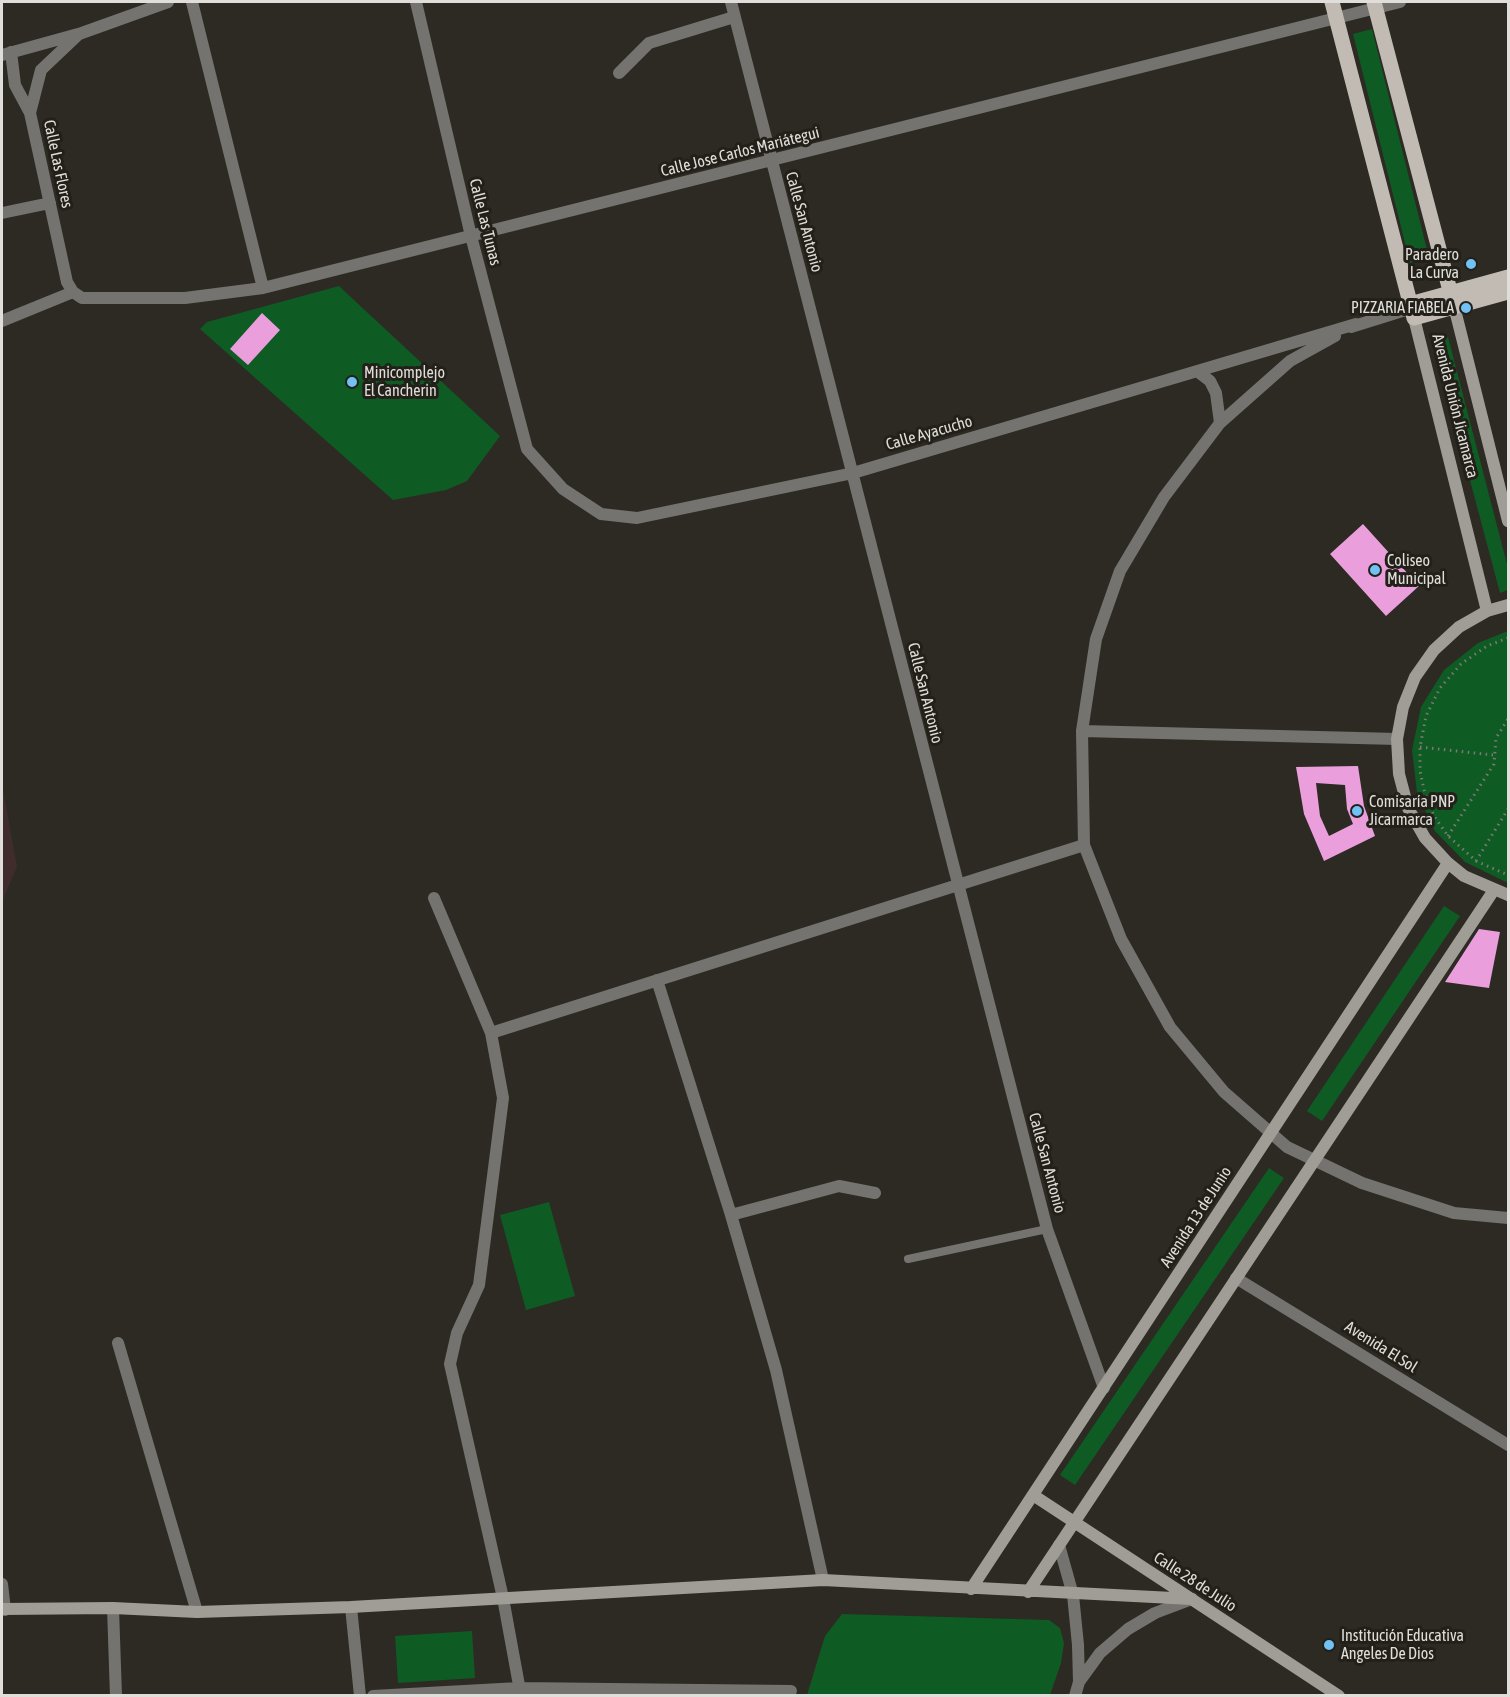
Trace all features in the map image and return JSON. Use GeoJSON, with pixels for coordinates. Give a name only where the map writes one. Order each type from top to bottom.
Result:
{"type":"FeatureCollection","features":[{"type":"Feature","properties":{"kind":"main road","name":"Avenida Unión Jicamarca"},"geometry":{"type":"LineString","coordinates":[[1332,2],[1412,310]]}},
{"type":"Feature","properties":{"kind":"main road","name":"Avenida Unión Jicamarca"},"geometry":{"type":"LineString","coordinates":[[1375,5],[1453,299]]}},
{"type":"Feature","properties":{"kind":"main road"},"geometry":{"type":"LineString","coordinates":[[1412,310],[1453,299],[1509,277]]}},
{"type":"Feature","properties":{"kind":"main road"},"geometry":{"type":"LineString","coordinates":[[1453,299],[1509,292]]}},
{"type":"Feature","properties":{"kind":"street","name":"Calle Las Flores"},"geometry":{"type":"LineString","coordinates":[[78,295],[67,282],[30,113],[41,70],[79,34],[168,2]]}},
{"type":"Feature","properties":{"kind":"street"},"geometry":{"type":"LineString","coordinates":[[192,2],[263,288]]}},
{"type":"Feature","properties":{"kind":"street","name":"Calle Las Tunas"},"geometry":{"type":"LineString","coordinates":[[416,2],[471,236],[527,449]]}},
{"type":"Feature","properties":{"kind":"street","name":"Calle San Antonio"},"geometry":{"type":"LineString","coordinates":[[731,2],[1047,1229],[1104,1388]]}},
{"type":"Feature","properties":{"kind":"street","name":"Calle Jose Carlos Mariátegui"},"geometry":{"type":"LineString","coordinates":[[78,295],[185,298],[263,288],[771,162],[1336,18],[1375,5],[1400,2]]}},
{"type":"Feature","properties":{"kind":"street"},"geometry":{"type":"LineString","coordinates":[[619,73],[649,43],[734,17]]}},
{"type":"Feature","properties":{"kind":"street"},"geometry":{"type":"LineString","coordinates":[[30,113],[15,85],[6,53],[79,34]]}},
{"type":"Feature","properties":{"kind":"street"},"geometry":{"type":"LineString","coordinates":[[2,213],[50,203]]}},
{"type":"Feature","properties":{"kind":"street"},"geometry":{"type":"LineString","coordinates":[[2,321],[78,295]]}},
{"type":"Feature","properties":{"kind":"street","name":"Avenida Unión Jicamarca"},"geometry":{"type":"LineString","coordinates":[[1453,299],[1509,521]]}},
{"type":"Feature","properties":{"kind":"street"},"geometry":{"type":"LineString","coordinates":[[1412,310],[1356,324],[1290,361],[1220,423],[1164,497],[1120,571],[1096,639],[1082,731],[1084,845],[1121,939],[1170,1027],[1224,1092],[1287,1147],[1362,1183],[1454,1213],[1509,1218]]}},
{"type":"Feature","properties":{"kind":"street","name":"Avenida Unión Jicamarca"},"geometry":{"type":"LineString","coordinates":[[1412,310],[1487,611]]}},
{"type":"Feature","properties":{"kind":"street","name":"Calle Ayacucho"},"geometry":{"type":"LineString","coordinates":[[527,449],[563,489],[601,514],[637,518],[853,473],[1356,324]]}},
{"type":"Feature","properties":{"kind":"street"},"geometry":{"type":"LineString","coordinates":[[1197,371],[1210,381],[1216,393],[1220,423]]}},
{"type":"Feature","properties":{"kind":"street"},"geometry":{"type":"LineString","coordinates":[[1509,605],[1487,611],[1451,635],[1434,650],[1416,676],[1403,707],[1397,739],[1399,774],[1408,808],[1425,838],[1448,864],[1464,876],[1509,895]]}},
{"type":"Feature","properties":{"kind":"street"},"geometry":{"type":"LineString","coordinates":[[1082,731],[1397,739]]}},
{"type":"Feature","properties":{"kind":"street"},"geometry":{"type":"LineString","coordinates":[[491,1033],[1084,845]]}},
{"type":"Feature","properties":{"kind":"street","name":"Avenida 13 de Junio"},"geometry":{"type":"LineString","coordinates":[[971,1589],[1448,864]]}},
{"type":"Feature","properties":{"kind":"street"},"geometry":{"type":"LineString","coordinates":[[1028,1592],[1494,890]]}},
{"type":"Feature","properties":{"kind":"street"},"geometry":{"type":"LineString","coordinates":[[434,898],[491,1033],[503,1098],[479,1285],[457,1333],[450,1364],[503,1598],[520,1692]]}},
{"type":"Feature","properties":{"kind":"street"},"geometry":{"type":"LineString","coordinates":[[657,980],[731,1215],[776,1370],[823,1580]]}},
{"type":"Feature","properties":{"kind":"street"},"geometry":{"type":"LineString","coordinates":[[731,1215],[839,1186],[875,1193]]}},
{"type":"Feature","properties":{"kind":"street","name":"Avenida El Sol"},"geometry":{"type":"LineString","coordinates":[[1236,1278],[1509,1445]]}},
{"type":"Feature","properties":{"kind":"street"},"geometry":{"type":"LineString","coordinates":[[118,1343],[197,1612]]}},
{"type":"Feature","properties":{"kind":"street","name":"Calle 28 de Julio"},"geometry":{"type":"LineString","coordinates":[[1033,1495],[1339,1695]]}},
{"type":"Feature","properties":{"kind":"street"},"geometry":{"type":"LineString","coordinates":[[1059,1545],[1073,1595],[1079,1682]]}},
{"type":"Feature","properties":{"kind":"street"},"geometry":{"type":"LineString","coordinates":[[2,1584],[3,1610],[113,1608],[197,1612],[351,1607],[823,1580],[1073,1595],[1192,1599]]}},
{"type":"Feature","properties":{"kind":"street"},"geometry":{"type":"LineString","coordinates":[[1075,1695],[1079,1682],[1100,1653],[1128,1629],[1155,1614],[1192,1599]]}},
{"type":"Feature","properties":{"kind":"street"},"geometry":{"type":"LineString","coordinates":[[351,1607],[360,1695]]}},
{"type":"Feature","properties":{"kind":"street"},"geometry":{"type":"LineString","coordinates":[[113,1608],[116,1695]]}},
{"type":"Feature","properties":{"kind":"street"},"geometry":{"type":"LineString","coordinates":[[373,1695],[791,1690]]}},
{"type":"Feature","properties":{"kind":"lane"},"geometry":{"type":"LineString","coordinates":[[908,1258],[1047,1229]]}},
{"type":"Feature","properties":{"kind":"path"},"geometry":{"type":"LineString","coordinates":[[1509,638],[1487,646],[1461,664],[1440,688],[1426,716],[1420,747],[1420,771],[1425,794],[1434,816],[1448,836],[1476,861],[1509,875]]}},
{"type":"Feature","properties":{"kind":"path"},"geometry":{"type":"LineString","coordinates":[[1448,836],[1494,764],[1496,738],[1509,719]]}},
{"type":"Feature","properties":{"kind":"path"},"geometry":{"type":"LineString","coordinates":[[1420,747],[1493,755]]}},
{"type":"Feature","properties":{"kind":"path"},"geometry":{"type":"LineString","coordinates":[[1476,861],[1509,809]]}},
{"type":"Feature","properties":{"kind":"shaded area"},"geometry":{"type":"Polygon","coordinates":[[[2,784],[17,867],[2,902],[2,784]]]}},
{"type":"Feature","properties":{"kind":"green space"},"geometry":{"type":"Polygon","coordinates":[[[1372,29],[1429,258],[1410,263],[1353,34],[1372,29]]]}},
{"type":"Feature","properties":{"kind":"green space","name":"Minicomplejo El Cancherin"},"geometry":{"type":"Polygon","coordinates":[[[339,286],[500,436],[467,481],[446,490],[393,500],[200,329],[207,322],[339,286]]]}},
{"type":"Feature","properties":{"kind":"green space"},"geometry":{"type":"Polygon","coordinates":[[[1448,337],[1508,568],[1508,590],[1500,593],[1433,341],[1448,337]]]}},
{"type":"Feature","properties":{"kind":"green space"},"geometry":{"type":"Polygon","coordinates":[[[1508,631],[1508,883],[1465,862],[1435,831],[1417,793],[1412,750],[1421,707],[1444,670],[1478,643],[1508,631]]]}},
{"type":"Feature","properties":{"kind":"green space"},"geometry":{"type":"Polygon","coordinates":[[[1444,906],[1460,916],[1322,1121],[1307,1111],[1444,906]]]}},
{"type":"Feature","properties":{"kind":"green space"},"geometry":{"type":"Polygon","coordinates":[[[1269,1168],[1284,1178],[1075,1485],[1060,1475],[1269,1168]]]}},
{"type":"Feature","properties":{"kind":"green space"},"geometry":{"type":"Polygon","coordinates":[[[549,1202],[575,1296],[526,1310],[500,1215],[549,1202]]]}},
{"type":"Feature","properties":{"kind":"green space"},"geometry":{"type":"Polygon","coordinates":[[[842,1614],[1049,1620],[1060,1628],[1064,1643],[1061,1663],[1050,1695],[807,1695],[825,1636],[842,1614]]]}},
{"type":"Feature","properties":{"kind":"green space"},"geometry":{"type":"Polygon","coordinates":[[[472,1631],[475,1678],[398,1683],[395,1636],[472,1631]]]}},
{"type":"Feature","properties":{"kind":"building"},"geometry":{"type":"Polygon","coordinates":[[[262,313],[280,330],[248,365],[230,349],[262,313]]]}},
{"type":"Feature","properties":{"kind":"building","name":"Coliseo Municipal"},"geometry":{"type":"Polygon","coordinates":[[[1363,524],[1419,586],[1386,616],[1330,554],[1363,524]]]}},
{"type":"Feature","properties":{"kind":"building","name":"Comisaría PNP Jicarmarca"},"geometry":{"type":"Polygon","coordinates":[[[1358,766],[1364,806],[1375,836],[1324,861],[1304,814],[1296,767],[1358,766]],[[1316,783],[1320,816],[1329,836],[1353,824],[1347,809],[1345,785],[1316,783]]]}},
{"type":"Feature","properties":{"kind":"building"},"geometry":{"type":"Polygon","coordinates":[[[1479,929],[1500,932],[1489,988],[1445,982],[1479,929]]]}},
{"type":"Feature","properties":{"kind":"place","name":"Paradero La Curva"},"geometry":{"type":"Point","coordinates":[1471,264]}},
{"type":"Feature","properties":{"kind":"place","name":"PIZZARIA FIABELA"},"geometry":{"type":"Point","coordinates":[1466,308]}},
{"type":"Feature","properties":{"kind":"place","name":"Minicomplejo El Cancherin"},"geometry":{"type":"Point","coordinates":[352,382]}},
{"type":"Feature","properties":{"kind":"place","name":"Coliseo Municipal"},"geometry":{"type":"Point","coordinates":[1375,570]}},
{"type":"Feature","properties":{"kind":"place","name":"Comisaría PNP Jicarmarca"},"geometry":{"type":"Point","coordinates":[1357,811]}},
{"type":"Feature","properties":{"kind":"place","name":"Institución Educativa Angeles De Dios"},"geometry":{"type":"Point","coordinates":[1329,1645]}}]}
